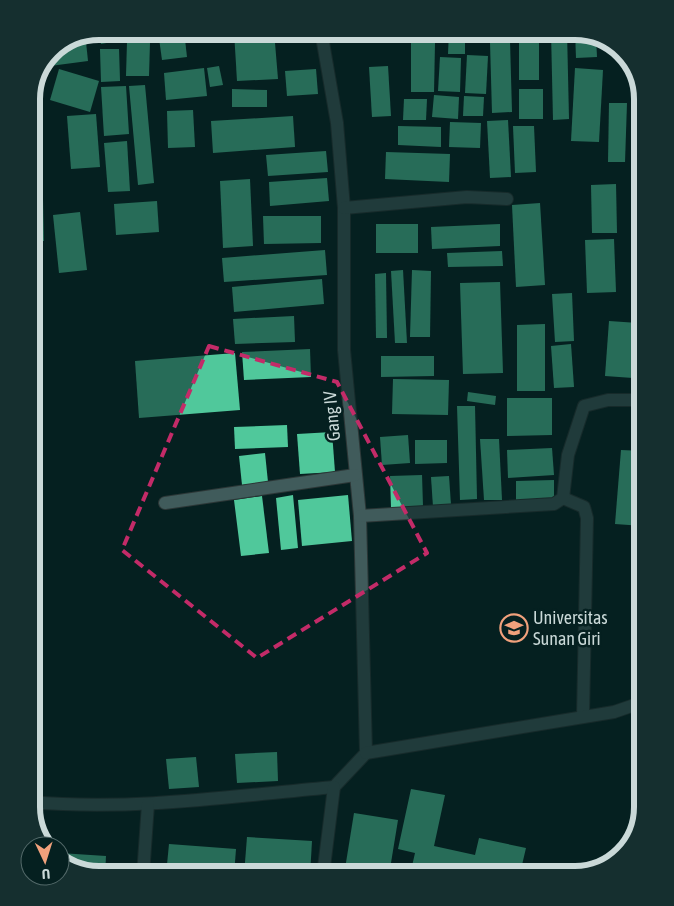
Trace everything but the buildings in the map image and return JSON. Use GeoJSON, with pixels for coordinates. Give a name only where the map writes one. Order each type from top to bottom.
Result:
{"type":"FeatureCollection","features":[{"type":"Feature","properties":{"kind":"street","name":"Gang IV"},"geometry":{"type":"LineString","coordinates":[[323,40],[337,124],[344,208],[344,350],[360,516],[366,753]]}},
{"type":"Feature","properties":{"kind":"street"},"geometry":{"type":"LineString","coordinates":[[344,208],[467,197],[506,199]]}},
{"type":"Feature","properties":{"kind":"street"},"geometry":{"type":"LineString","coordinates":[[360,516],[554,504],[563,498],[568,455],[584,406],[608,400],[634,400]]}},
{"type":"Feature","properties":{"kind":"street"},"geometry":{"type":"LineString","coordinates":[[164,503],[355,475]]}},
{"type":"Feature","properties":{"kind":"street"},"geometry":{"type":"LineString","coordinates":[[563,498],[584,507],[588,518],[584,716]]}},
{"type":"Feature","properties":{"kind":"street"},"geometry":{"type":"LineString","coordinates":[[324,866],[334,787],[366,753],[614,712],[634,705]]}},
{"type":"Feature","properties":{"kind":"street"},"geometry":{"type":"LineString","coordinates":[[40,803],[148,804],[334,787]]}},
{"type":"Feature","properties":{"kind":"street"},"geometry":{"type":"LineString","coordinates":[[144,866],[148,804]]}},
{"type":"Feature","properties":{"kind":"highlighted area"},"geometry":{"type":"Polygon","coordinates":[[[209,346],[337,382],[427,553],[257,658],[122,550],[209,346]]]}},
{"type":"Feature","properties":{"kind":"place","name":"Universitas Sunan Giri"},"geometry":{"type":"Point","coordinates":[514,628]}}]}
